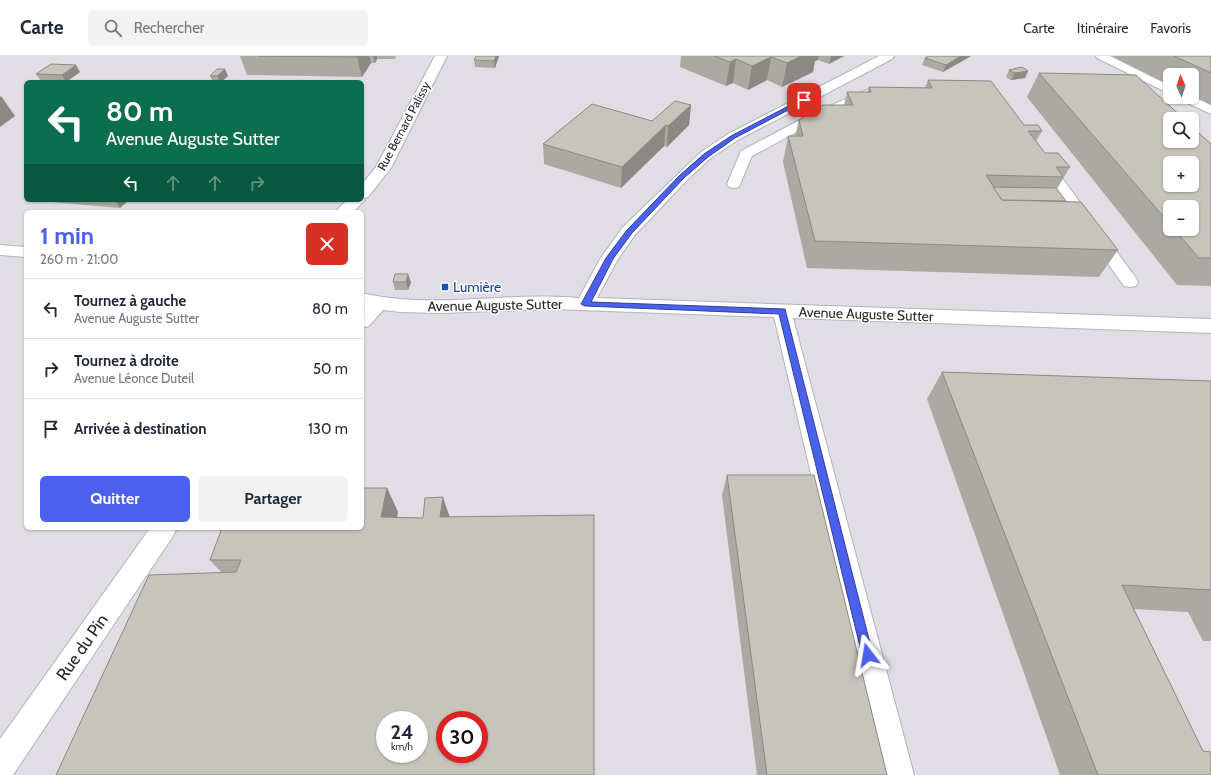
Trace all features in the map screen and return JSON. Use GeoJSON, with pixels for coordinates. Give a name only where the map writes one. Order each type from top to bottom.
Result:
{"type":"FeatureCollection","features":[{"type":"Feature","properties":{"kind":"street","name":"Rue Bernard Palissy"},"geometry":{"type":"LineString","coordinates":[[364,192],[383,168],[441,56]]}},
{"type":"Feature","properties":{"kind":"street"},"geometry":{"type":"LineString","coordinates":[[585,304],[609,258],[630,231],[682,176],[706,156],[733,137],[888,56]]}},
{"type":"Feature","properties":{"kind":"street"},"geometry":{"type":"LineString","coordinates":[[345,210],[355,202]]}},
{"type":"Feature","properties":{"kind":"street"},"geometry":{"type":"LineString","coordinates":[[0,250],[24,252]]}},
{"type":"Feature","properties":{"kind":"street"},"geometry":{"type":"LineString","coordinates":[[364,316],[370,302]]}},
{"type":"Feature","properties":{"kind":"street","name":"Avenue Auguste Sutter"},"geometry":{"type":"LineString","coordinates":[[370,302],[416,307],[520,302],[1211,326]]}},
{"type":"Feature","properties":{"kind":"street"},"geometry":{"type":"LineString","coordinates":[[782,311],[898,775]]}},
{"type":"Feature","properties":{"kind":"street","name":"Rue du Pin"},"geometry":{"type":"LineString","coordinates":[[0,766],[163,530]]}},
{"type":"Feature","properties":{"kind":"lane"},"geometry":{"type":"LineString","coordinates":[[1101,56],[1163,87]]}},
{"type":"Feature","properties":{"kind":"lane"},"geometry":{"type":"LineString","coordinates":[[734,184],[746,154],[815,117],[874,91],[882,91]]}},
{"type":"Feature","properties":{"kind":"lane"},"geometry":{"type":"LineString","coordinates":[[1199,104],[1211,110]]}},
{"type":"Feature","properties":{"kind":"lane"},"geometry":{"type":"LineString","coordinates":[[1038,154],[1130,282]]}},
{"type":"Feature","properties":{"kind":"shaded area"},"geometry":{"type":"Polygon","coordinates":[[[0,56],[1211,56],[1211,775],[0,775],[0,56]]]}},
{"type":"Feature","properties":{"kind":"building"},"geometry":{"type":"Polygon","coordinates":[[[258,56],[358,56],[357,57],[258,56]]]}},
{"type":"Feature","properties":{"kind":"building"},"geometry":{"type":"Polygon","coordinates":[[[476,56],[496,56],[494,61],[474,60],[476,56]]]}},
{"type":"Feature","properties":{"kind":"building"},"geometry":{"type":"Polygon","coordinates":[[[714,56],[801,56],[787,63],[771,57],[752,66],[736,59],[730,62],[714,56]]]}},
{"type":"Feature","properties":{"kind":"building"},"geometry":{"type":"Polygon","coordinates":[[[928,56],[961,56],[946,65],[925,58],[928,56]]]}},
{"type":"Feature","properties":{"kind":"building"},"geometry":{"type":"Polygon","coordinates":[[[1174,56],[1211,56],[1211,73],[1174,56]]]}},
{"type":"Feature","properties":{"kind":"building"},"geometry":{"type":"Polygon","coordinates":[[[51,64],[76,65],[62,75],[36,74],[51,64]]]}},
{"type":"Feature","properties":{"kind":"building"},"geometry":{"type":"Polygon","coordinates":[[[1022,67],[1028,71],[1015,73],[1009,70],[1022,67]]]}},
{"type":"Feature","properties":{"kind":"building"},"geometry":{"type":"Polygon","coordinates":[[[217,69],[225,69],[217,76],[210,76],[217,69]]]}},
{"type":"Feature","properties":{"kind":"building"},"geometry":{"type":"Polygon","coordinates":[[[1039,73],[1136,75],[1163,100],[1163,104],[1168,104],[1176,112],[1163,112],[1163,148],[1199,148],[1199,133],[1211,144],[1211,258],[1199,258],[1180,236],[1199,236],[1199,200],[1163,200],[1163,216],[1039,73]]]}},
{"type":"Feature","properties":{"kind":"building"},"geometry":{"type":"Polygon","coordinates":[[[928,80],[991,81],[1024,125],[1038,125],[1042,131],[1028,131],[1045,153],[1058,153],[1070,167],[1056,167],[1063,177],[986,175],[1002,200],[1081,202],[1118,250],[815,241],[788,136],[803,136],[799,120],[823,105],[853,105],[847,92],[871,92],[869,87],[932,88],[928,80]]]}},
{"type":"Feature","properties":{"kind":"building"},"geometry":{"type":"Polygon","coordinates":[[[675,101],[691,105],[668,126],[666,125],[622,167],[543,144],[592,104],[652,121],[675,101]]]}},
{"type":"Feature","properties":{"kind":"building"},"geometry":{"type":"Polygon","coordinates":[[[993,187],[1056,188],[1066,201],[1002,200],[993,187]]]}},
{"type":"Feature","properties":{"kind":"building"},"geometry":{"type":"Polygon","coordinates":[[[395,274],[408,274],[406,282],[393,282],[395,274]]]}},
{"type":"Feature","properties":{"kind":"building"},"geometry":{"type":"Polygon","coordinates":[[[942,372],[1211,381],[1211,590],[1122,585],[1203,751],[1211,752],[1211,775],[1098,775],[942,372]]]}},
{"type":"Feature","properties":{"kind":"building"},"geometry":{"type":"Polygon","coordinates":[[[727,475],[814,475],[887,775],[767,775],[727,475]]]}},
{"type":"Feature","properties":{"kind":"building"},"geometry":{"type":"Polygon","coordinates":[[[364,488],[387,488],[381,517],[423,518],[425,498],[443,497],[440,517],[594,515],[594,775],[56,775],[149,575],[236,572],[241,560],[210,560],[221,530],[364,530],[364,488]]]}},
{"type":"Feature","properties":{"kind":"place","name":"Lumière"},"geometry":{"type":"Point","coordinates":[445,287]}},
{"type":"Feature","properties":{"kind":"route"},"geometry":{"type":"LineString","coordinates":[[804,100],[733,137],[706,156],[682,176],[630,231],[609,258],[585,304],[782,311],[868,655]]}}]}
